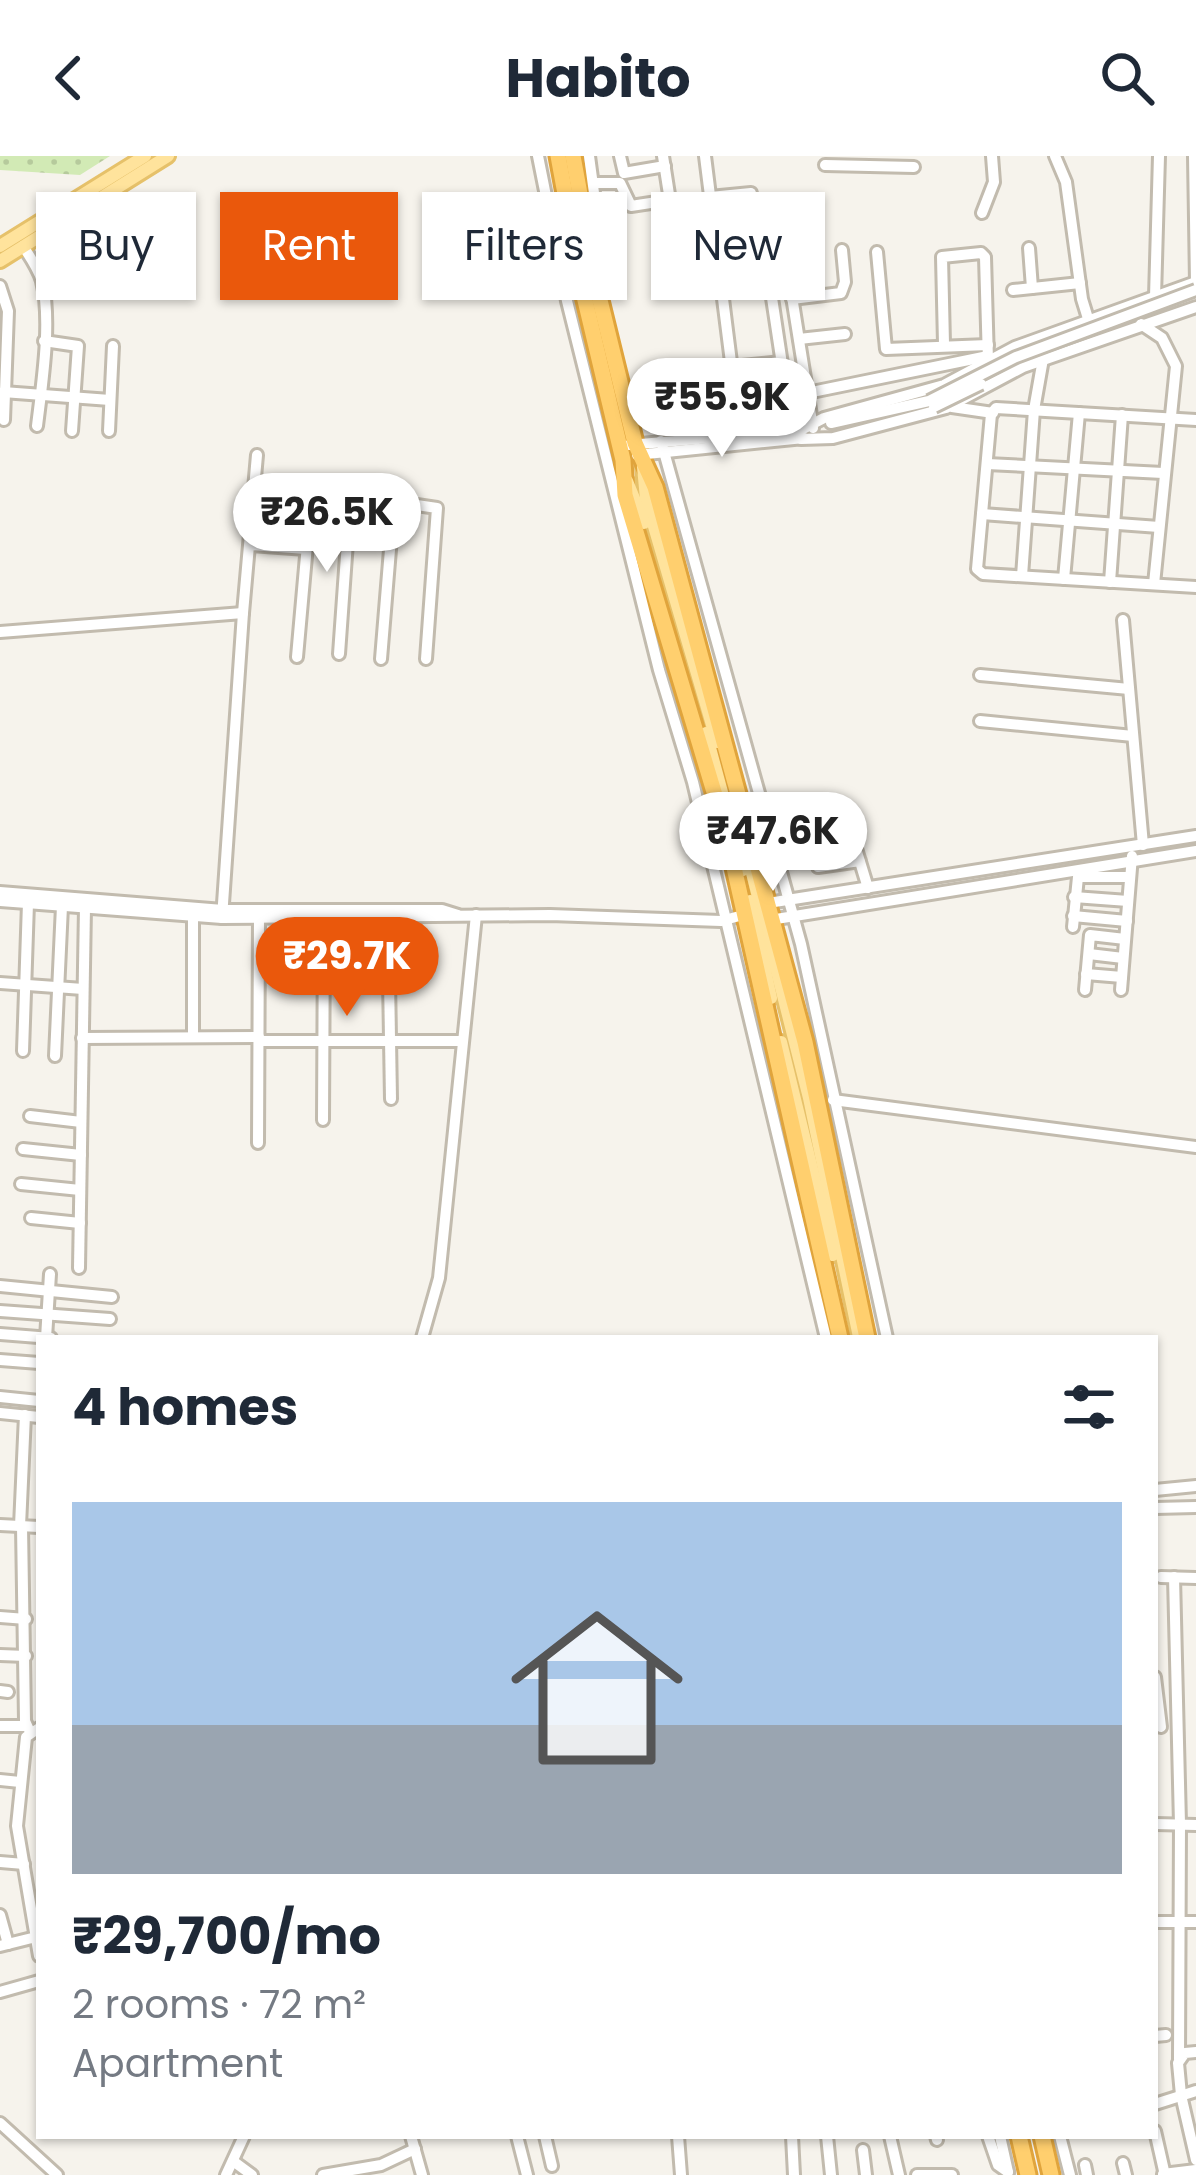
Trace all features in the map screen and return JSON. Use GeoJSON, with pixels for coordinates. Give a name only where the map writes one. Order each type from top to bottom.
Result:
{"type":"FeatureCollection","features":[{"type":"Feature","properties":{"kind":"highway"},"geometry":{"type":"LineString","coordinates":[[558,156],[630,457],[656,487],[805,1042],[859,1335]]}},
{"type":"Feature","properties":{"kind":"highway"},"geometry":{"type":"LineString","coordinates":[[574,156],[580,192]]}},
{"type":"Feature","properties":{"kind":"highway"},"geometry":{"type":"LineString","coordinates":[[600,300],[630,457],[625,495],[726,832],[734,917],[839,1335]]}},
{"type":"Feature","properties":{"kind":"highway"},"geometry":{"type":"LineString","coordinates":[[1020,2139],[1028,2175]]}},
{"type":"Feature","properties":{"kind":"highway"},"geometry":{"type":"LineString","coordinates":[[1043,2139],[1051,2175]]}},
{"type":"Feature","properties":{"kind":"main road"},"geometry":{"type":"LineString","coordinates":[[0,246],[145,156]]}},
{"type":"Feature","properties":{"kind":"main road"},"geometry":{"type":"LineString","coordinates":[[0,261],[168,156]]}},
{"type":"Feature","properties":{"kind":"main road"},"geometry":{"type":"LineString","coordinates":[[630,457],[742,831],[794,1034],[859,1335]]}},
{"type":"Feature","properties":{"kind":"street"},"geometry":{"type":"LineString","coordinates":[[538,156],[592,405],[734,917],[825,1335]]}},
{"type":"Feature","properties":{"kind":"street"},"geometry":{"type":"LineString","coordinates":[[589,156],[594,192]]}},
{"type":"Feature","properties":{"kind":"street"},"geometry":{"type":"LineString","coordinates":[[620,156],[623,173],[664,161],[669,192]]}},
{"type":"Feature","properties":{"kind":"street"},"geometry":{"type":"LineString","coordinates":[[705,156],[709,192]]}},
{"type":"Feature","properties":{"kind":"street"},"geometry":{"type":"LineString","coordinates":[[982,213],[994,182],[992,156]]}},
{"type":"Feature","properties":{"kind":"street"},"geometry":{"type":"LineString","coordinates":[[1055,156],[1066,182],[1080,283],[1095,340]]}},
{"type":"Feature","properties":{"kind":"street"},"geometry":{"type":"LineString","coordinates":[[1155,297],[1159,156]]}},
{"type":"Feature","properties":{"kind":"street"},"geometry":{"type":"LineString","coordinates":[[1194,156],[1196,294]]}},
{"type":"Feature","properties":{"kind":"street"},"geometry":{"type":"LineString","coordinates":[[825,165],[900,161],[914,167]]}},
{"type":"Feature","properties":{"kind":"street"},"geometry":{"type":"LineString","coordinates":[[593,183],[620,183],[631,206],[651,203]]}},
{"type":"Feature","properties":{"kind":"street"},"geometry":{"type":"LineString","coordinates":[[23,246],[41,280],[44,341],[37,426]]}},
{"type":"Feature","properties":{"kind":"street"},"geometry":{"type":"LineString","coordinates":[[1029,248],[1032,288]]}},
{"type":"Feature","properties":{"kind":"street"},"geometry":{"type":"LineString","coordinates":[[825,295],[841,293],[845,282],[842,250]]}},
{"type":"Feature","properties":{"kind":"street"},"geometry":{"type":"LineString","coordinates":[[877,252],[883,347],[944,344],[988,354]]}},
{"type":"Feature","properties":{"kind":"street"},"geometry":{"type":"LineString","coordinates":[[944,344],[942,257],[981,253],[985,257],[988,354]]}},
{"type":"Feature","properties":{"kind":"street"},"geometry":{"type":"LineString","coordinates":[[1013,290],[1080,283]]}},
{"type":"Feature","properties":{"kind":"street"},"geometry":{"type":"LineString","coordinates":[[0,286],[8,311],[4,421]]}},
{"type":"Feature","properties":{"kind":"street"},"geometry":{"type":"LineString","coordinates":[[630,457],[662,447],[800,435],[930,405],[1016,357],[1196,294]]}},
{"type":"Feature","properties":{"kind":"street"},"geometry":{"type":"LineString","coordinates":[[807,393],[1015,347],[1155,297],[1196,294]]}},
{"type":"Feature","properties":{"kind":"street"},"geometry":{"type":"LineString","coordinates":[[800,435],[833,438],[948,406],[1043,359],[1141,324],[1196,294]]}},
{"type":"Feature","properties":{"kind":"street"},"geometry":{"type":"LineString","coordinates":[[723,300],[732,372],[781,358],[800,345],[845,334]]}},
{"type":"Feature","properties":{"kind":"street"},"geometry":{"type":"LineString","coordinates":[[773,300],[784,384]]}},
{"type":"Feature","properties":{"kind":"street"},"geometry":{"type":"LineString","coordinates":[[793,300],[812,426]]}},
{"type":"Feature","properties":{"kind":"street"},"geometry":{"type":"LineString","coordinates":[[1141,324],[1162,338],[1174,356],[1154,584]]}},
{"type":"Feature","properties":{"kind":"street"},"geometry":{"type":"LineString","coordinates":[[44,341],[78,346],[72,431]]}},
{"type":"Feature","properties":{"kind":"street"},"geometry":{"type":"LineString","coordinates":[[109,431],[113,346]]}},
{"type":"Feature","properties":{"kind":"street"},"geometry":{"type":"LineString","coordinates":[[800,435],[812,426],[926,392],[988,354]]}},
{"type":"Feature","properties":{"kind":"street"},"geometry":{"type":"LineString","coordinates":[[1022,576],[1034,410],[1043,359]]}},
{"type":"Feature","properties":{"kind":"street"},"geometry":{"type":"LineString","coordinates":[[3,392],[110,400]]}},
{"type":"Feature","properties":{"kind":"street"},"geometry":{"type":"LineString","coordinates":[[812,426],[930,405]]}},
{"type":"Feature","properties":{"kind":"street"},"geometry":{"type":"LineString","coordinates":[[948,406],[993,413]]}},
{"type":"Feature","properties":{"kind":"street"},"geometry":{"type":"LineString","coordinates":[[1196,420],[996,408],[977,569],[983,574],[1196,587]]}},
{"type":"Feature","properties":{"kind":"street"},"geometry":{"type":"LineString","coordinates":[[1064,579],[1079,413]]}},
{"type":"Feature","properties":{"kind":"street"},"geometry":{"type":"LineString","coordinates":[[1110,582],[1122,416]]}},
{"type":"Feature","properties":{"kind":"street"},"geometry":{"type":"LineString","coordinates":[[662,447],[789,900],[886,1335]]}},
{"type":"Feature","properties":{"kind":"street"},"geometry":{"type":"LineString","coordinates":[[223,914],[257,455]]}},
{"type":"Feature","properties":{"kind":"street"},"geometry":{"type":"LineString","coordinates":[[987,464],[1163,473]]}},
{"type":"Feature","properties":{"kind":"street"},"geometry":{"type":"LineString","coordinates":[[297,657],[312,490]]}},
{"type":"Feature","properties":{"kind":"street"},"geometry":{"type":"LineString","coordinates":[[339,654],[350,500],[356,496],[437,508],[426,658]]}},
{"type":"Feature","properties":{"kind":"street"},"geometry":{"type":"LineString","coordinates":[[380,659],[394,501]]}},
{"type":"Feature","properties":{"kind":"street"},"geometry":{"type":"LineString","coordinates":[[982,514],[1159,527]]}},
{"type":"Feature","properties":{"kind":"street"},"geometry":{"type":"LineString","coordinates":[[250,545],[306,549]]}},
{"type":"Feature","properties":{"kind":"street"},"geometry":{"type":"LineString","coordinates":[[0,632],[243,614]]}},
{"type":"Feature","properties":{"kind":"street"},"geometry":{"type":"LineString","coordinates":[[1086,974],[1121,984],[1136,852],[1123,620]]}},
{"type":"Feature","properties":{"kind":"street"},"geometry":{"type":"LineString","coordinates":[[980,675],[1129,689]]}},
{"type":"Feature","properties":{"kind":"street"},"geometry":{"type":"LineString","coordinates":[[980,721],[1133,736]]}},
{"type":"Feature","properties":{"kind":"street"},"geometry":{"type":"LineString","coordinates":[[860,861],[818,867],[810,838],[848,830],[860,861],[868,888]]}},
{"type":"Feature","properties":{"kind":"street"},"geometry":{"type":"LineString","coordinates":[[769,911],[793,916],[954,891],[1196,836]]}},
{"type":"Feature","properties":{"kind":"street"},"geometry":{"type":"LineString","coordinates":[[769,911],[789,900],[951,876],[1136,852],[1196,851]]}},
{"type":"Feature","properties":{"kind":"street"},"geometry":{"type":"LineString","coordinates":[[951,876],[954,891]]}},
{"type":"Feature","properties":{"kind":"street"},"geometry":{"type":"LineString","coordinates":[[1126,921],[1073,922],[1074,897],[1078,877],[1130,878]]}},
{"type":"Feature","properties":{"kind":"street"},"geometry":{"type":"LineString","coordinates":[[0,896],[259,917],[734,917]]}},
{"type":"Feature","properties":{"kind":"street"},"geometry":{"type":"LineString","coordinates":[[0,896],[28,903],[193,916],[442,910],[458,915]]}},
{"type":"Feature","properties":{"kind":"street"},"geometry":{"type":"LineString","coordinates":[[1074,897],[1128,902]]}},
{"type":"Feature","properties":{"kind":"street"},"geometry":{"type":"LineString","coordinates":[[22,1051],[28,903]]}},
{"type":"Feature","properties":{"kind":"street"},"geometry":{"type":"LineString","coordinates":[[55,1056],[62,906]]}},
{"type":"Feature","properties":{"kind":"street"},"geometry":{"type":"LineString","coordinates":[[79,1268],[85,908]]}},
{"type":"Feature","properties":{"kind":"street"},"geometry":{"type":"LineString","coordinates":[[423,1335],[439,1278],[476,915]]}},
{"type":"Feature","properties":{"kind":"street"},"geometry":{"type":"LineString","coordinates":[[193,916],[193,1037]]}},
{"type":"Feature","properties":{"kind":"street"},"geometry":{"type":"LineString","coordinates":[[258,1143],[259,917]]}},
{"type":"Feature","properties":{"kind":"street"},"geometry":{"type":"LineString","coordinates":[[323,1120],[325,917]]}},
{"type":"Feature","properties":{"kind":"street"},"geometry":{"type":"LineString","coordinates":[[388,918],[391,1099]]}},
{"type":"Feature","properties":{"kind":"street"},"geometry":{"type":"LineString","coordinates":[[1085,990],[1090,935],[1125,939]]}},
{"type":"Feature","properties":{"kind":"street"},"geometry":{"type":"LineString","coordinates":[[1089,954],[1124,958]]}},
{"type":"Feature","properties":{"kind":"street"},"geometry":{"type":"LineString","coordinates":[[0,983],[83,989]]}},
{"type":"Feature","properties":{"kind":"street"},"geometry":{"type":"LineString","coordinates":[[82,1038],[462,1042]]}},
{"type":"Feature","properties":{"kind":"street"},"geometry":{"type":"LineString","coordinates":[[833,1100],[1196,1148]]}},
{"type":"Feature","properties":{"kind":"street"},"geometry":{"type":"LineString","coordinates":[[30,1116],[81,1122]]}},
{"type":"Feature","properties":{"kind":"street"},"geometry":{"type":"LineString","coordinates":[[23,1149],[81,1156]]}},
{"type":"Feature","properties":{"kind":"street"},"geometry":{"type":"LineString","coordinates":[[21,1184],[80,1190]]}},
{"type":"Feature","properties":{"kind":"street"},"geometry":{"type":"LineString","coordinates":[[31,1218],[80,1223]]}},
{"type":"Feature","properties":{"kind":"street"},"geometry":{"type":"LineString","coordinates":[[48,1335],[50,1274]]}},
{"type":"Feature","properties":{"kind":"street"},"geometry":{"type":"LineString","coordinates":[[0,1286],[112,1297]]}},
{"type":"Feature","properties":{"kind":"street"},"geometry":{"type":"LineString","coordinates":[[0,1310],[110,1319]]}},
{"type":"Feature","properties":{"kind":"street"},"geometry":{"type":"LineString","coordinates":[[0,1334],[36,1337]]}},
{"type":"Feature","properties":{"kind":"street"},"geometry":{"type":"LineString","coordinates":[[0,1360],[36,1364]]}},
{"type":"Feature","properties":{"kind":"street"},"geometry":{"type":"LineString","coordinates":[[0,1397],[36,1401]]}},
{"type":"Feature","properties":{"kind":"street"},"geometry":{"type":"LineString","coordinates":[[0,1413],[36,1417]]}},
{"type":"Feature","properties":{"kind":"street"},"geometry":{"type":"LineString","coordinates":[[0,1915],[4,1945],[36,1937],[17,1826],[20,1782],[32,1729],[26,1656],[30,1615],[20,1575],[25,1415]]}},
{"type":"Feature","properties":{"kind":"street"},"geometry":{"type":"LineString","coordinates":[[1158,1490],[1196,1486]]}},
{"type":"Feature","properties":{"kind":"street"},"geometry":{"type":"LineString","coordinates":[[1158,1508],[1196,1507]]}},
{"type":"Feature","properties":{"kind":"street"},"geometry":{"type":"LineString","coordinates":[[0,1525],[36,1527]]}},
{"type":"Feature","properties":{"kind":"street"},"geometry":{"type":"LineString","coordinates":[[1196,1578],[1167,1577],[1178,1727],[1180,2095],[1196,2160]]}},
{"type":"Feature","properties":{"kind":"street"},"geometry":{"type":"LineString","coordinates":[[0,1617],[30,1615]]}},
{"type":"Feature","properties":{"kind":"street"},"geometry":{"type":"LineString","coordinates":[[0,1655],[26,1656]]}},
{"type":"Feature","properties":{"kind":"street"},"geometry":{"type":"LineString","coordinates":[[0,1726],[32,1729]]}},
{"type":"Feature","properties":{"kind":"street"},"geometry":{"type":"LineString","coordinates":[[1158,1727],[1196,1727]]}},
{"type":"Feature","properties":{"kind":"street"},"geometry":{"type":"LineString","coordinates":[[0,1780],[20,1782]]}},
{"type":"Feature","properties":{"kind":"street"},"geometry":{"type":"LineString","coordinates":[[1158,1824],[1196,1825]]}},
{"type":"Feature","properties":{"kind":"street"},"geometry":{"type":"LineString","coordinates":[[0,1862],[24,1864]]}},
{"type":"Feature","properties":{"kind":"street"},"geometry":{"type":"LineString","coordinates":[[1158,1922],[1196,1922]]}},
{"type":"Feature","properties":{"kind":"street"},"geometry":{"type":"LineString","coordinates":[[0,1992],[36,1982]]}},
{"type":"Feature","properties":{"kind":"street"},"geometry":{"type":"LineString","coordinates":[[1179,2059],[1196,2052]]}},
{"type":"Feature","properties":{"kind":"street"},"geometry":{"type":"LineString","coordinates":[[1158,2103],[1196,2091]]}},
{"type":"Feature","properties":{"kind":"street"},"geometry":{"type":"LineString","coordinates":[[2,2129],[57,2175]]}},
{"type":"Feature","properties":{"kind":"street"},"geometry":{"type":"LineString","coordinates":[[226,2175],[243,2139]]}},
{"type":"Feature","properties":{"kind":"street"},"geometry":{"type":"LineString","coordinates":[[518,2139],[527,2175]]}},
{"type":"Feature","properties":{"kind":"street"},"geometry":{"type":"LineString","coordinates":[[546,2139],[552,2166]]}},
{"type":"Feature","properties":{"kind":"street"},"geometry":{"type":"LineString","coordinates":[[678,2139],[681,2175]]}},
{"type":"Feature","properties":{"kind":"street"},"geometry":{"type":"LineString","coordinates":[[792,2139],[794,2175]]}},
{"type":"Feature","properties":{"kind":"street"},"geometry":{"type":"LineString","coordinates":[[827,2139],[831,2175]]}},
{"type":"Feature","properties":{"kind":"street"},"geometry":{"type":"LineString","coordinates":[[891,2139],[899,2175]]}},
{"type":"Feature","properties":{"kind":"street"},"geometry":{"type":"LineString","coordinates":[[989,2139],[998,2165],[1008,2173]]}},
{"type":"Feature","properties":{"kind":"street"},"geometry":{"type":"LineString","coordinates":[[1001,2139],[1008,2173]]}},
{"type":"Feature","properties":{"kind":"street"},"geometry":{"type":"LineString","coordinates":[[1061,2139],[1070,2175]]}},
{"type":"Feature","properties":{"kind":"street"},"geometry":{"type":"LineString","coordinates":[[1156,2139],[1163,2175],[1196,2170]]}},
{"type":"Feature","properties":{"kind":"street"},"geometry":{"type":"LineString","coordinates":[[323,2175],[381,2165],[413,2143],[422,2175]]}},
{"type":"Feature","properties":{"kind":"street"},"geometry":{"type":"LineString","coordinates":[[863,2150],[866,2175]]}},
{"type":"Feature","properties":{"kind":"street"},"geometry":{"type":"LineString","coordinates":[[233,2161],[252,2175]]}},
{"type":"Feature","properties":{"kind":"street"},"geometry":{"type":"LineString","coordinates":[[917,2175],[952,2175]]}},
{"type":"Feature","properties":{"kind":"green space"},"geometry":{"type":"Polygon","coordinates":[[[0,156],[110,156],[80,175],[0,170],[0,156]]]}}]}
